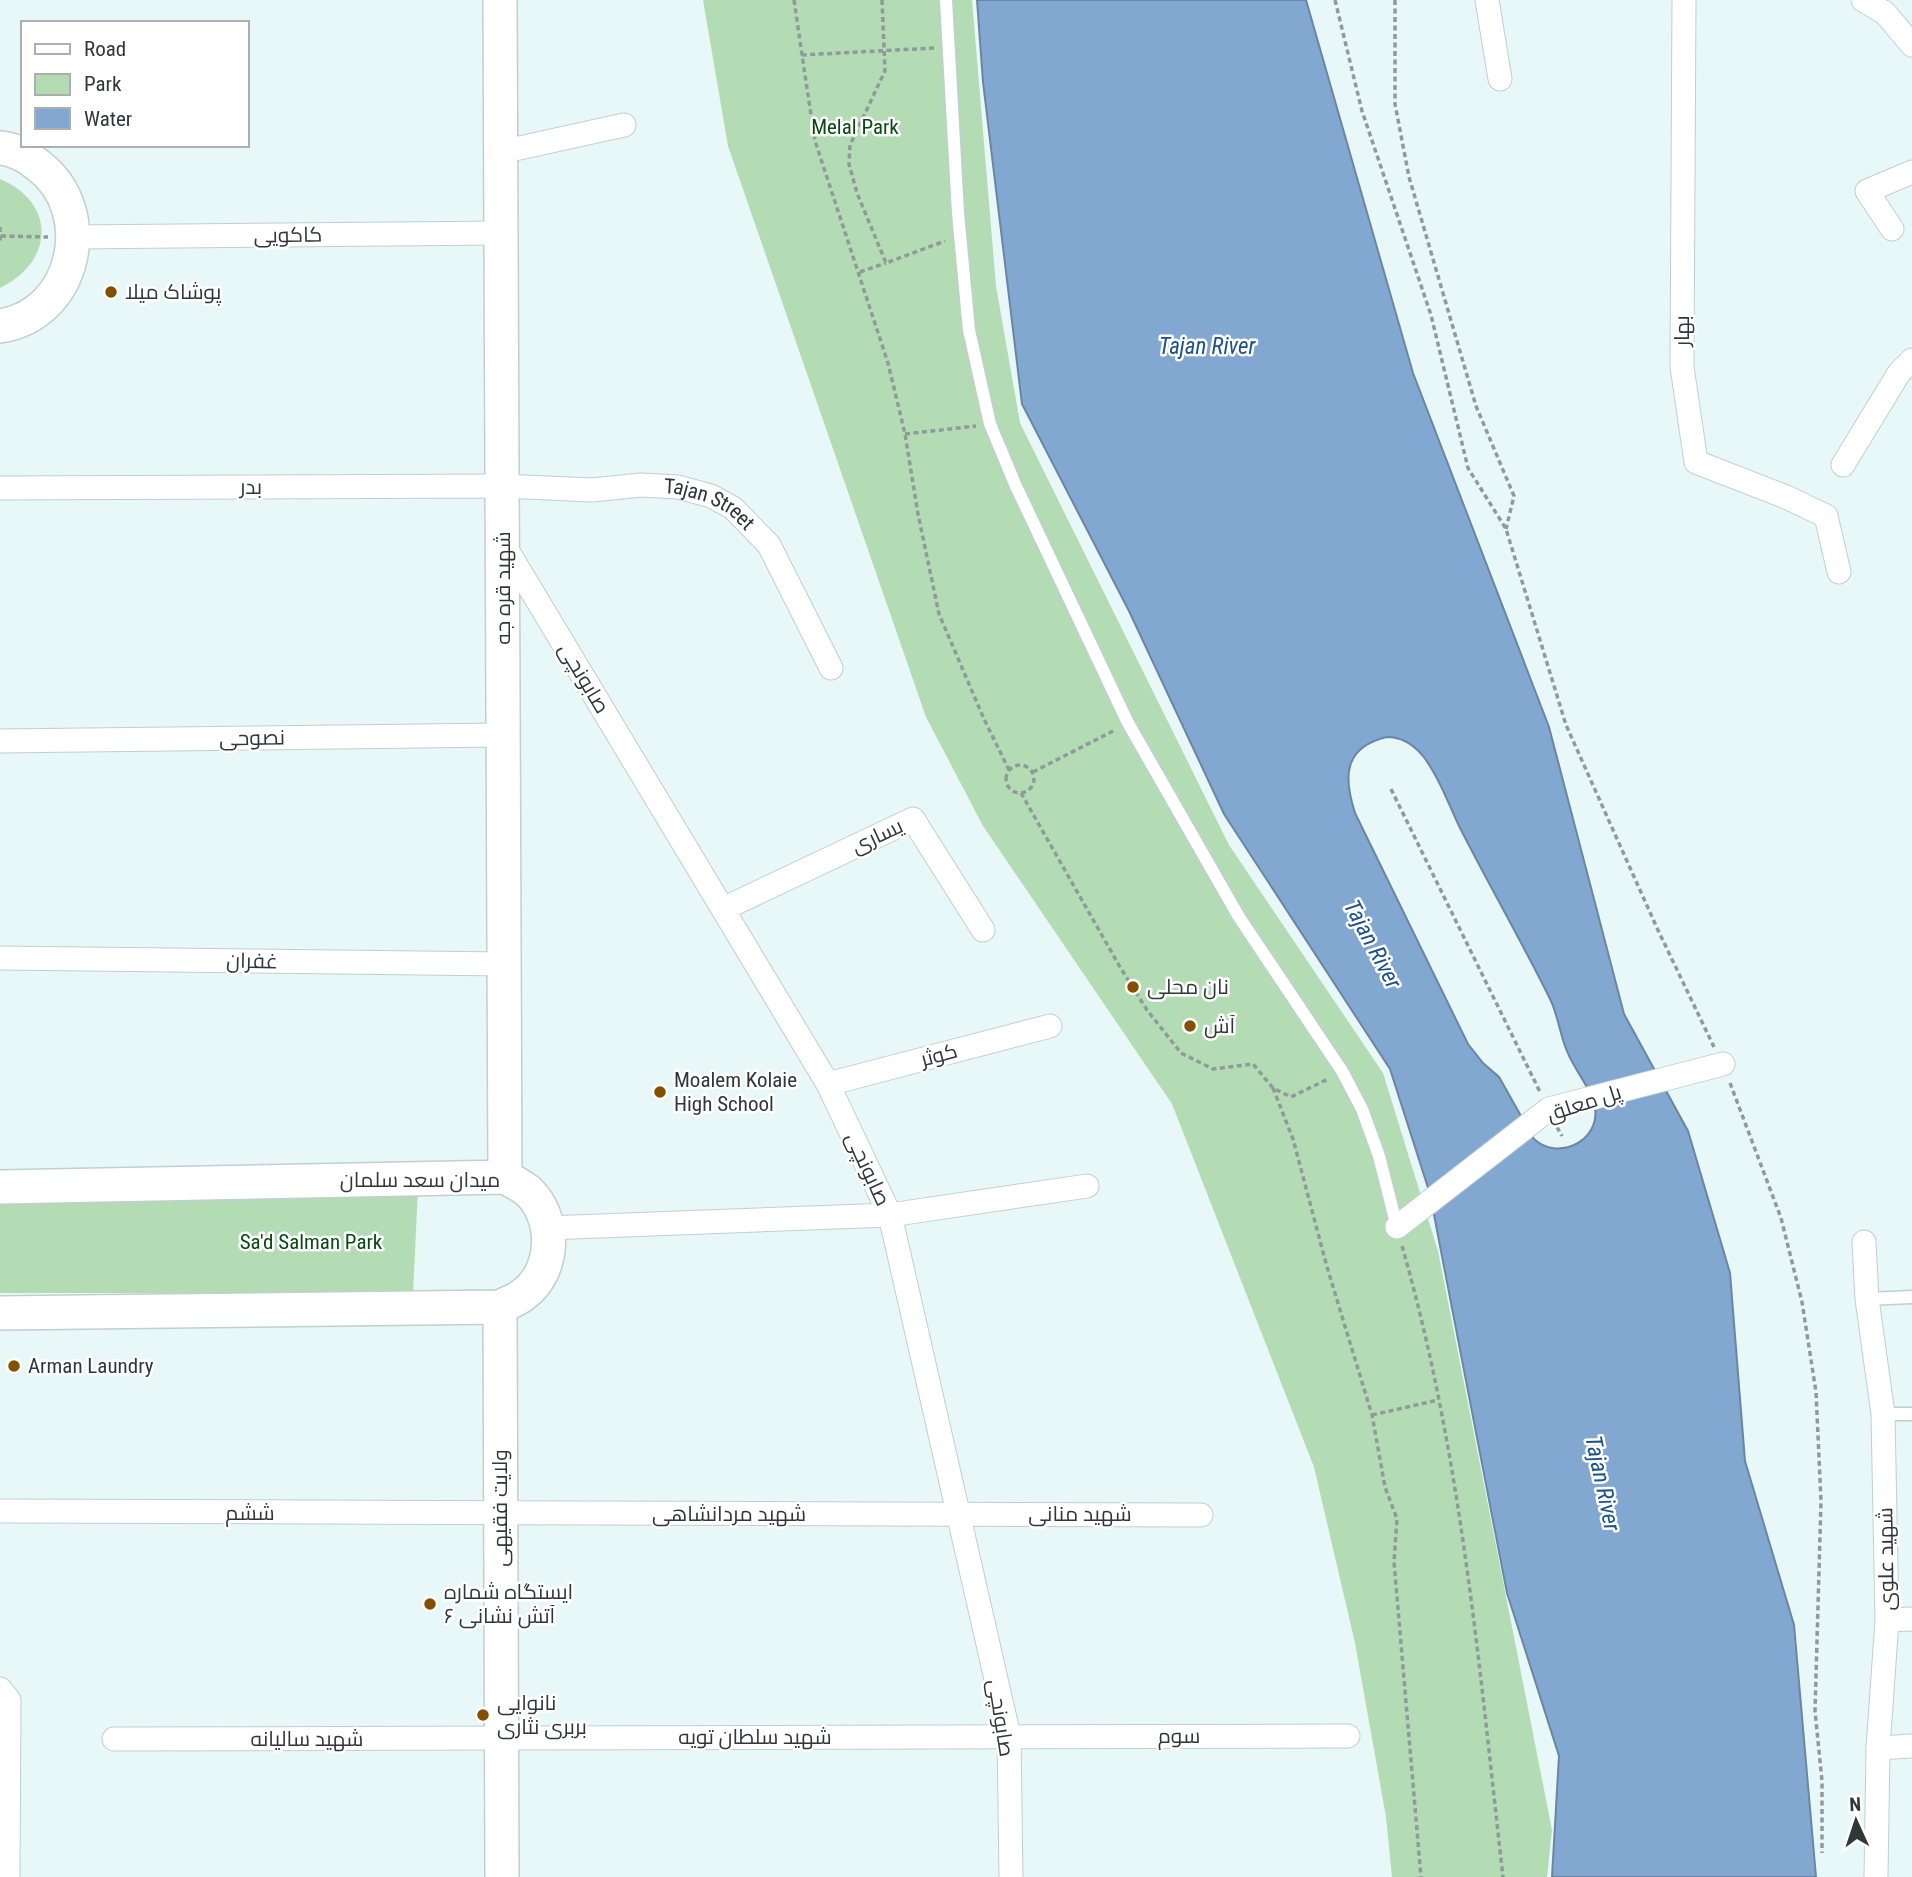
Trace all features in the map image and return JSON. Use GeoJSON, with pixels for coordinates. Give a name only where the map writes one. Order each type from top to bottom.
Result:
{"type":"FeatureCollection","features":[{"type":"Feature","properties":{"kind":"street","name":"شهید قره جه"},"geometry":{"type":"LineString","coordinates":[[500,0],[505,1177]]}},
{"type":"Feature","properties":{"kind":"street"},"geometry":{"type":"LineString","coordinates":[[1487,0],[1500,79]]}},
{"type":"Feature","properties":{"kind":"street","name":"بهار"},"geometry":{"type":"LineString","coordinates":[[1684,0],[1682,367],[1696,462],[1786,497],[1826,516],[1839,572]]}},
{"type":"Feature","properties":{"kind":"street"},"geometry":{"type":"LineString","coordinates":[[1863,0],[1885,13],[1905,30]]}},
{"type":"Feature","properties":{"kind":"street"},"geometry":{"type":"LineString","coordinates":[[1897,0],[1905,30]]}},
{"type":"Feature","properties":{"kind":"street"},"geometry":{"type":"LineString","coordinates":[[501,152],[624,125]]}},
{"type":"Feature","properties":{"kind":"street"},"geometry":{"type":"LineString","coordinates":[[0,148],[28,158],[47,172],[61,191],[71,213],[74,237],[71,261],[61,283],[47,302],[27,316],[0,326]]}},
{"type":"Feature","properties":{"kind":"street"},"geometry":{"type":"LineString","coordinates":[[1892,229],[1867,191],[1912,172]]}},
{"type":"Feature","properties":{"kind":"street","name":"کاکویی"},"geometry":{"type":"LineString","coordinates":[[74,237],[501,233]]}},
{"type":"Feature","properties":{"kind":"street"},"geometry":{"type":"LineString","coordinates":[[1843,465],[1899,373],[1912,360]]}},
{"type":"Feature","properties":{"kind":"street","name":"Tajan Street"},"geometry":{"type":"LineString","coordinates":[[502,486],[592,490],[641,485],[678,487],[711,496],[733,508],[769,545],[831,667]]}},
{"type":"Feature","properties":{"kind":"street","name":"بدر"},"geometry":{"type":"LineString","coordinates":[[0,488],[502,486]]}},
{"type":"Feature","properties":{"kind":"street","name":"صابونچی"},"geometry":{"type":"LineString","coordinates":[[502,541],[828,1084],[890,1215],[1009,1736],[1011,1877]]}},
{"type":"Feature","properties":{"kind":"street","name":"نصوحی"},"geometry":{"type":"LineString","coordinates":[[0,741],[503,735]]}},
{"type":"Feature","properties":{"kind":"street","name":"یساری"},"geometry":{"type":"LineString","coordinates":[[723,909],[914,818],[983,930]]}},
{"type":"Feature","properties":{"kind":"street","name":"غفران"},"geometry":{"type":"LineString","coordinates":[[0,958],[504,964]]}},
{"type":"Feature","properties":{"kind":"street","name":"کوثر"},"geometry":{"type":"LineString","coordinates":[[828,1084],[1050,1026]]}},
{"type":"Feature","properties":{"kind":"street","name":"پل معلق"},"geometry":{"type":"LineString","coordinates":[[1397,1227],[1549,1109],[1723,1064]]}},
{"type":"Feature","properties":{"kind":"street","name":"میدان سعد سلمان"},"geometry":{"type":"LineString","coordinates":[[0,1186],[505,1177],[529,1192],[545,1216],[550,1244],[543,1271],[525,1294],[499,1307]]}},
{"type":"Feature","properties":{"kind":"street"},"geometry":{"type":"LineString","coordinates":[[547,1228],[890,1215],[1087,1186]]}},
{"type":"Feature","properties":{"kind":"street","name":"شهید علوی"},"geometry":{"type":"LineString","coordinates":[[1864,1242],[1867,1299],[1883,1413],[1887,1620],[1878,1748],[1876,1877]]}},
{"type":"Feature","properties":{"kind":"street"},"geometry":{"type":"LineString","coordinates":[[0,1313],[499,1307]]}},
{"type":"Feature","properties":{"kind":"street","name":"ولایت فقیهی"},"geometry":{"type":"LineString","coordinates":[[499,1307],[502,1877]]}},
{"type":"Feature","properties":{"kind":"street","name":"ششم"},"geometry":{"type":"LineString","coordinates":[[0,1511],[500,1514]]}},
{"type":"Feature","properties":{"kind":"street","name":"شهید مردانشاهی"},"geometry":{"type":"LineString","coordinates":[[500,1514],[958,1514]]}},
{"type":"Feature","properties":{"kind":"street","name":"شهید منانی"},"geometry":{"type":"LineString","coordinates":[[958,1514],[1201,1515]]}},
{"type":"Feature","properties":{"kind":"street"},"geometry":{"type":"LineString","coordinates":[[1887,1620],[1912,1619]]}},
{"type":"Feature","properties":{"kind":"street"},"geometry":{"type":"LineString","coordinates":[[1,1689],[9,1700],[4,1791],[8,1877]]}},
{"type":"Feature","properties":{"kind":"street","name":"شهید سلطان تویه"},"geometry":{"type":"LineString","coordinates":[[501,1738],[1009,1736]]}},
{"type":"Feature","properties":{"kind":"street","name":"سوم"},"geometry":{"type":"LineString","coordinates":[[1009,1736],[1348,1736]]}},
{"type":"Feature","properties":{"kind":"street","name":"شهید سالیانه"},"geometry":{"type":"LineString","coordinates":[[114,1739],[501,1738]]}},
{"type":"Feature","properties":{"kind":"street"},"geometry":{"type":"LineString","coordinates":[[1878,1748],[1912,1746]]}},
{"type":"Feature","properties":{"kind":"lane"},"geometry":{"type":"LineString","coordinates":[[947,0],[960,236],[969,330],[990,424],[1015,484],[1128,723],[1240,917],[1342,1072],[1362,1109],[1375,1144],[1397,1227]]}},
{"type":"Feature","properties":{"kind":"lane"},"geometry":{"type":"LineString","coordinates":[[1867,1299],[1912,1297]]}},
{"type":"Feature","properties":{"kind":"lane"},"geometry":{"type":"LineString","coordinates":[[1883,1413],[1912,1414]]}},
{"type":"Feature","properties":{"kind":"path"},"geometry":{"type":"LineString","coordinates":[[794,0],[816,141],[888,363],[905,434],[939,614],[984,719],[1009,769]]}},
{"type":"Feature","properties":{"kind":"path"},"geometry":{"type":"LineString","coordinates":[[882,0],[885,72],[850,145],[849,164],[857,193],[886,262]]}},
{"type":"Feature","properties":{"kind":"path"},"geometry":{"type":"LineString","coordinates":[[1335,0],[1362,111],[1431,315],[1468,468],[1506,529],[1566,725],[1657,928],[1723,1064],[1781,1217],[1802,1302],[1816,1392],[1821,1501],[1815,1711],[1822,1780],[1822,1853]]}},
{"type":"Feature","properties":{"kind":"path"},"geometry":{"type":"LineString","coordinates":[[1395,0],[1395,104],[1409,177],[1476,406],[1514,496],[1506,529]]}},
{"type":"Feature","properties":{"kind":"path"},"geometry":{"type":"LineString","coordinates":[[802,55],[950,47]]}},
{"type":"Feature","properties":{"kind":"path"},"geometry":{"type":"LineString","coordinates":[[0,227],[0,242]]}},
{"type":"Feature","properties":{"kind":"path"},"geometry":{"type":"LineString","coordinates":[[1,236],[74,237]]}},
{"type":"Feature","properties":{"kind":"path"},"geometry":{"type":"LineString","coordinates":[[860,272],[960,236]]}},
{"type":"Feature","properties":{"kind":"path"},"geometry":{"type":"LineString","coordinates":[[905,434],[990,424]]}},
{"type":"Feature","properties":{"kind":"path"},"geometry":{"type":"LineString","coordinates":[[1032,772],[1128,723]]}},
{"type":"Feature","properties":{"kind":"path"},"geometry":{"type":"LineString","coordinates":[[1021,793],[1033,786],[1034,776],[1021,765],[1009,769],[1005,778],[1008,788],[1021,793],[1147,1010],[1181,1053],[1213,1069],[1253,1064],[1273,1088],[1293,1139],[1327,1267],[1372,1415],[1385,1487],[1397,1519],[1394,1562],[1421,1877]]}},
{"type":"Feature","properties":{"kind":"path"},"geometry":{"type":"LineString","coordinates":[[1391,789],[1549,1109]]}},
{"type":"Feature","properties":{"kind":"path"},"geometry":{"type":"LineString","coordinates":[[1273,1088],[1291,1097],[1342,1072]]}},
{"type":"Feature","properties":{"kind":"path"},"geometry":{"type":"LineString","coordinates":[[1397,1227],[1416,1293],[1455,1476],[1503,1877]]}},
{"type":"Feature","properties":{"kind":"path"},"geometry":{"type":"LineString","coordinates":[[1372,1415],[1439,1400]]}},
{"type":"Feature","properties":{"kind":"green space","name":"Melal Park"},"geometry":{"type":"Polygon","coordinates":[[[703,0],[972,0],[996,286],[1020,423],[1229,845],[1383,1073],[1438,1251],[1552,1830],[1547,1877],[1392,1877],[1386,1817],[1355,1643],[1314,1467],[1172,1104],[983,826],[926,717],[728,146],[703,0]]]}},
{"type":"Feature","properties":{"kind":"green space"},"geometry":{"type":"Polygon","coordinates":[[[0,179],[19,190],[32,202],[42,233],[39,248],[31,263],[18,277],[0,288],[0,179]]]}},
{"type":"Feature","properties":{"kind":"green space","name":"Sa'd Salman Park"},"geometry":{"type":"Polygon","coordinates":[[[418,1188],[413,1293],[0,1293],[0,1197],[418,1188]]]}},
{"type":"Feature","properties":{"kind":"water","name":"Tajan River"},"geometry":{"type":"Polygon","coordinates":[[[977,0],[1306,0],[1413,373],[1549,727],[1624,1014],[1688,1131],[1730,1273],[1745,1461],[1794,1625],[1816,1877],[1552,1877],[1559,1756],[1507,1593],[1430,1194],[1390,1069],[1224,814],[1129,611],[1022,404],[983,82],[977,0]],[[1392,737],[1362,748],[1350,765],[1349,787],[1355,813],[1468,1044],[1499,1077],[1534,1139],[1554,1148],[1575,1144],[1584,1139],[1591,1130],[1595,1120],[1595,1108],[1590,1093],[1567,1051],[1551,1001],[1434,773],[1415,748],[1392,737]]]}},
{"type":"Feature","properties":{"kind":"place","name":"پوشاک میلا"},"geometry":{"type":"Point","coordinates":[111,292]}},
{"type":"Feature","properties":{"kind":"place","name":"نان محلی"},"geometry":{"type":"Point","coordinates":[1133,987]}},
{"type":"Feature","properties":{"kind":"place","name":"آش"},"geometry":{"type":"Point","coordinates":[1190,1026]}},
{"type":"Feature","properties":{"kind":"place","name":"Moalem Kolaie High School"},"geometry":{"type":"Point","coordinates":[660,1092]}},
{"type":"Feature","properties":{"kind":"place","name":"Arman Laundry"},"geometry":{"type":"Point","coordinates":[14,1366]}},
{"type":"Feature","properties":{"kind":"place","name":"ایستگاه شماره ۶ آتش نشانی"},"geometry":{"type":"Point","coordinates":[430,1604]}},
{"type":"Feature","properties":{"kind":"place","name":"نانوایی بربری نثاری"},"geometry":{"type":"Point","coordinates":[483,1715]}}]}
